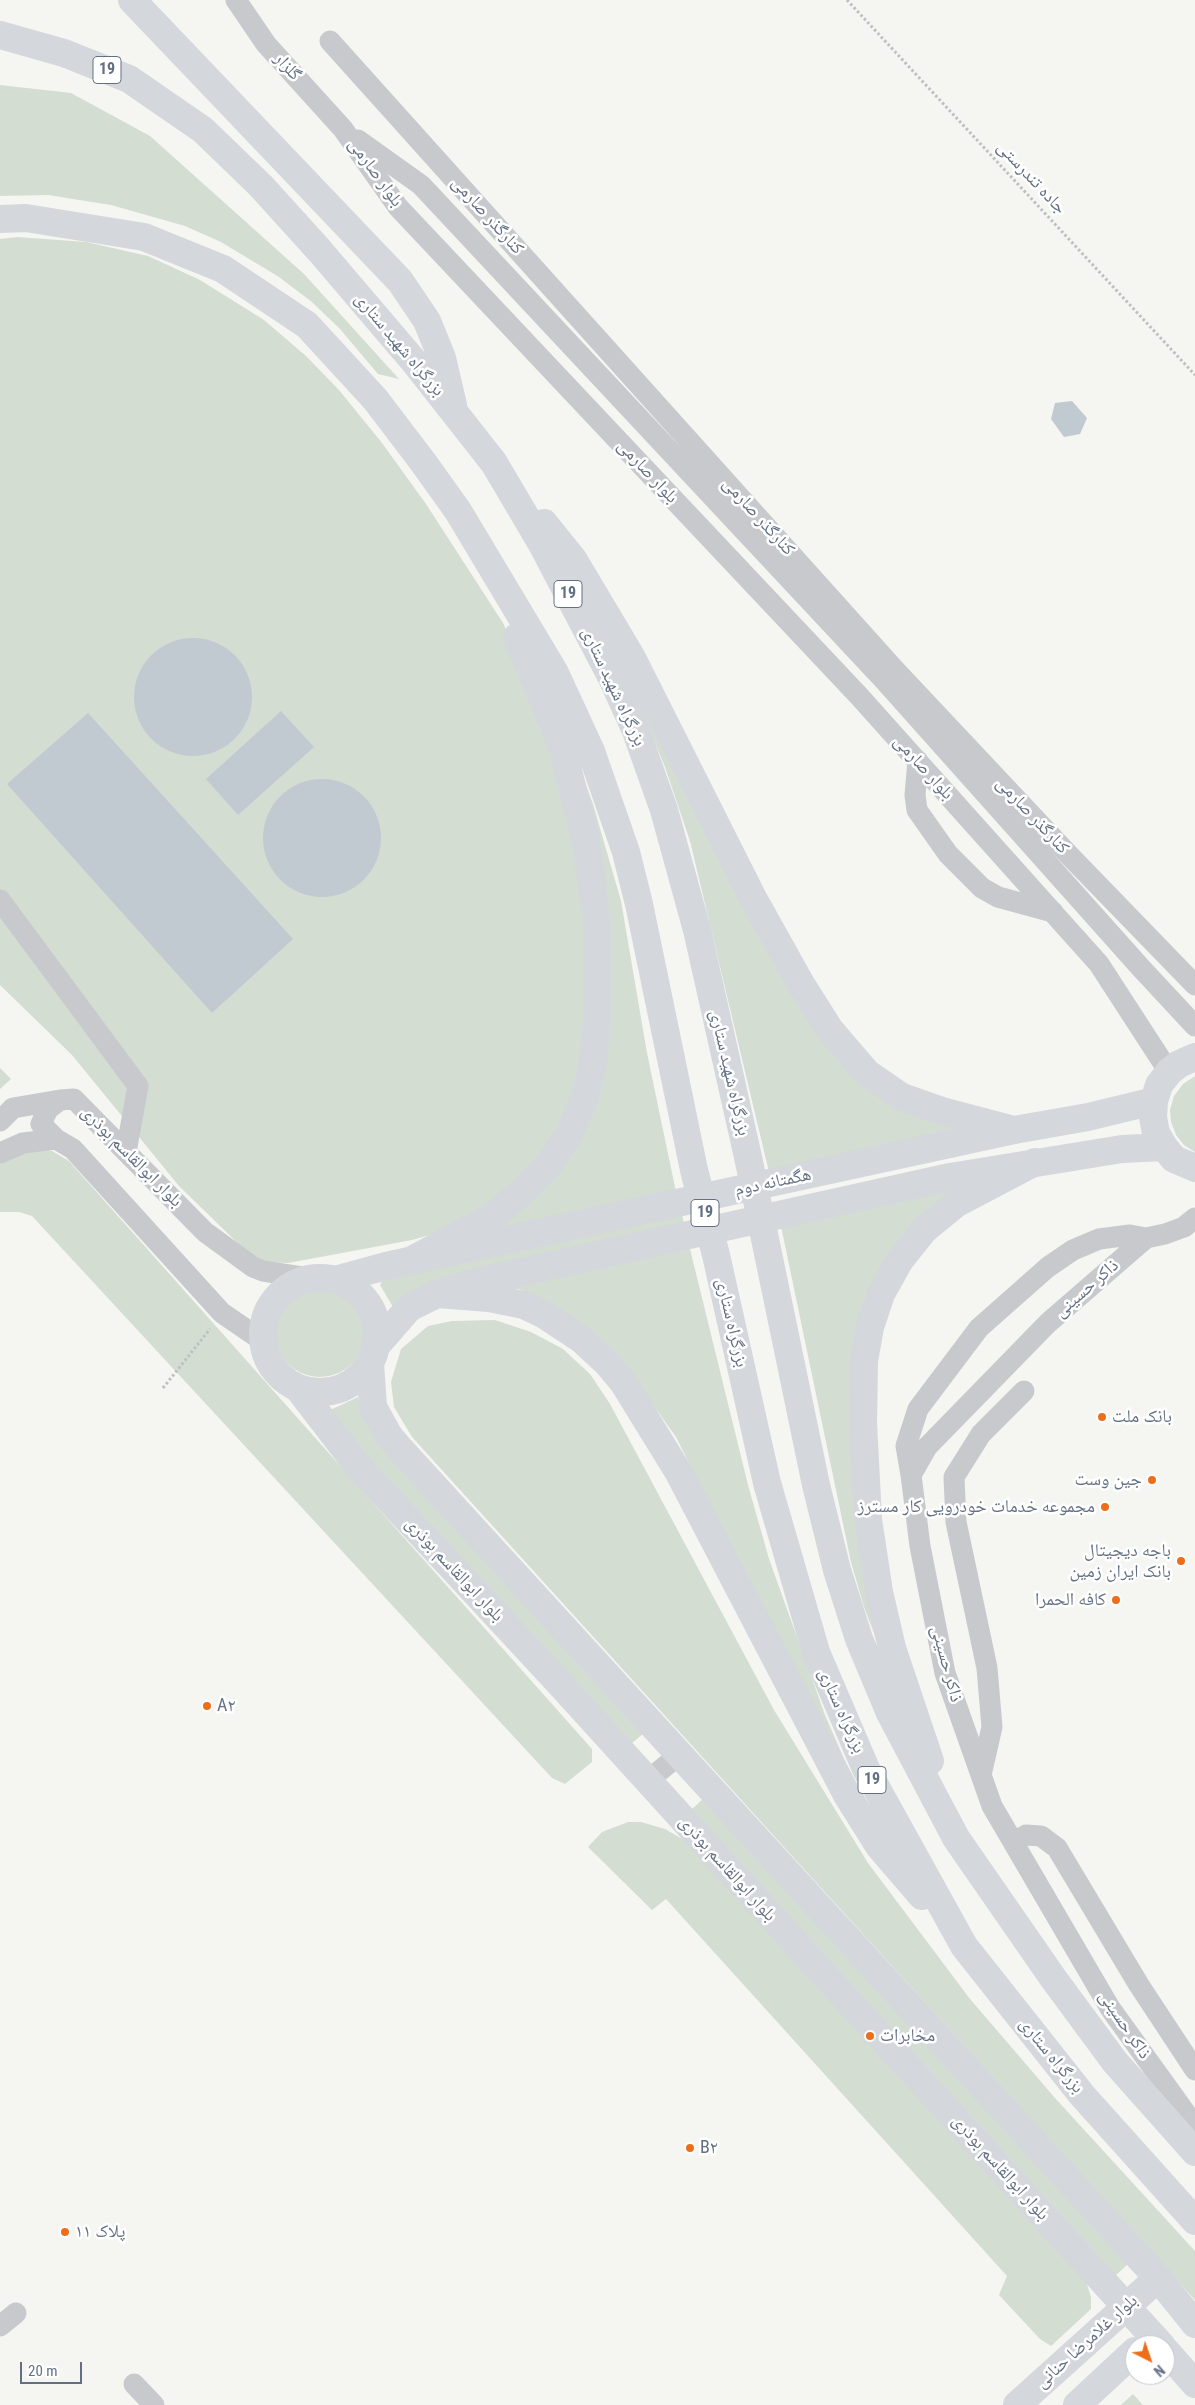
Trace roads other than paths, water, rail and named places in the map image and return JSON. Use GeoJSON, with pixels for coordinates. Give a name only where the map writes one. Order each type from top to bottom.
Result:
{"type":"FeatureCollection","features":[{"type":"Feature","properties":{"kind":"main road"},"geometry":{"type":"LineString","coordinates":[[132,0],[400,281],[427,321],[442,358],[455,414]]}},
{"type":"Feature","properties":{"kind":"main road","name":"بزرگراه شهید ستاری"},"geometry":{"type":"LineString","coordinates":[[0,35],[64,53],[129,79],[202,130],[261,186],[319,250],[417,365],[494,463],[543,546],[613,680],[636,731],[664,810],[697,930],[748,1157],[764,1242],[816,1485],[837,1570],[859,1639],[890,1713],[956,1838]]}},
{"type":"Feature","properties":{"kind":"main road","name":"19"},"geometry":{"type":"LineString","coordinates":[[0,219],[26,218],[144,237],[223,269],[307,325],[376,399],[458,511]]}},
{"type":"Feature","properties":{"kind":"main road"},"geometry":{"type":"LineString","coordinates":[[494,463],[573,559],[632,658],[753,898],[801,984],[830,1030],[867,1072],[902,1097],[942,1111],[1014,1130]]}},
{"type":"Feature","properties":{"kind":"main road"},"geometry":{"type":"LineString","coordinates":[[408,1262],[492,1217],[523,1191],[547,1167],[568,1136],[585,1097],[593,1062],[597,1019],[597,923],[587,850],[561,743],[520,643],[458,511]]}},
{"type":"Feature","properties":{"kind":"main road","name":"بزرگراه ستاری"},"geometry":{"type":"LineString","coordinates":[[458,511],[555,673],[591,752],[610,802],[639,904],[694,1170],[716,1256],[767,1483],[816,1652],[866,1769],[964,1946],[1082,2095],[1195,2221]]}},
{"type":"Feature","properties":{"kind":"main road"},"geometry":{"type":"LineString","coordinates":[[1195,1057],[1179,1064],[1169,1072],[1160,1085],[1154,1101],[1154,1125],[1164,1148],[1174,1158],[1195,1168]]}},
{"type":"Feature","properties":{"kind":"main road","name":"هگمتانه دوم"},"geometry":{"type":"LineString","coordinates":[[325,1279],[1014,1130],[1088,1117],[1154,1101]]}},
{"type":"Feature","properties":{"kind":"main road","name":"هگمتانه دوم"},"geometry":{"type":"LineString","coordinates":[[373,1354],[409,1308],[437,1294],[468,1284],[950,1177],[1122,1149],[1164,1148]]}},
{"type":"Feature","properties":{"kind":"main road"},"geometry":{"type":"LineString","coordinates":[[956,1838],[892,1648],[879,1592],[868,1519],[863,1423],[864,1361],[870,1327],[881,1294],[900,1260],[924,1230],[957,1203],[1035,1162]]}},
{"type":"Feature","properties":{"kind":"main road"},"geometry":{"type":"LineString","coordinates":[[373,1354],[360,1376],[346,1386],[329,1392],[312,1392],[298,1388],[284,1380],[274,1369],[266,1356],[263,1341],[264,1323],[271,1306],[283,1293],[298,1283],[325,1279],[351,1287],[363,1298],[372,1312],[377,1328],[373,1354],[374,1407],[389,1436],[1158,2278],[1188,2316],[1164,2335]]}},
{"type":"Feature","properties":{"kind":"main road"},"geometry":{"type":"LineString","coordinates":[[437,1294],[489,1298],[524,1305],[543,1314],[580,1339],[608,1364],[623,1382],[679,1473],[864,1824],[964,1946]]}},
{"type":"Feature","properties":{"kind":"main road","name":"بلوار ابوالقاسم بوذری"},"geometry":{"type":"LineString","coordinates":[[298,1388],[357,1465],[1126,2306],[1145,2335]]}},
{"type":"Feature","properties":{"kind":"main road","name":"19"},"geometry":{"type":"LineString","coordinates":[[956,1838],[1115,2062],[1195,2152]]}},
{"type":"Feature","properties":{"kind":"main road","name":"بلوار غلامرضا حنانی"},"geometry":{"type":"LineString","coordinates":[[1017,2405],[1158,2278]]}},
{"type":"Feature","properties":{"kind":"main road"},"geometry":{"type":"LineString","coordinates":[[1077,2405],[1125,2366]]}},
{"type":"Feature","properties":{"kind":"main road","name":"بلوار ابوالقاسم بوذری"},"geometry":{"type":"LineString","coordinates":[[1175,2366],[1195,2384]]}},
{"type":"Feature","properties":{"kind":"street","name":"گلزار"},"geometry":{"type":"LineString","coordinates":[[236,0],[266,44],[343,129]]}},
{"type":"Feature","properties":{"kind":"street","name":"کنارگذر صارمی"},"geometry":{"type":"LineString","coordinates":[[330,41],[855,638],[1195,986]]}},
{"type":"Feature","properties":{"kind":"street","name":"بلوار صارمی"},"geometry":{"type":"LineString","coordinates":[[343,129],[421,185],[855,638],[1195,1026]]}},
{"type":"Feature","properties":{"kind":"street","name":"بلوار صارمی"},"geometry":{"type":"LineString","coordinates":[[343,129],[398,207],[827,662],[1099,964],[1169,1072]]}},
{"type":"Feature","properties":{"kind":"street"},"geometry":{"type":"LineString","coordinates":[[827,662],[855,638]]}},
{"type":"Feature","properties":{"kind":"street"},"geometry":{"type":"LineString","coordinates":[[918,762],[915,795],[917,810],[948,854],[976,883],[998,897],[1053,912]]}},
{"type":"Feature","properties":{"kind":"street"},"geometry":{"type":"LineString","coordinates":[[0,900],[138,1086],[126,1152]]}},
{"type":"Feature","properties":{"kind":"street","name":"بلوار ابوالقاسم بوذری"},"geometry":{"type":"LineString","coordinates":[[263,1341],[222,1313],[80,1156],[56,1139],[41,1124],[48,1109],[60,1100],[74,1099],[205,1232],[237,1256],[263,1271],[325,1279]]}},
{"type":"Feature","properties":{"kind":"street"},"geometry":{"type":"LineString","coordinates":[[0,1121],[13,1108],[60,1100]]}},
{"type":"Feature","properties":{"kind":"street"},"geometry":{"type":"LineString","coordinates":[[0,1153],[23,1143],[56,1139]]}},
{"type":"Feature","properties":{"kind":"street","name":"ذاکر حسینی"},"geometry":{"type":"LineString","coordinates":[[1195,1218],[1184,1227],[1146,1238],[1130,1235],[1099,1239],[1074,1250],[1048,1266],[979,1328],[918,1409],[906,1446],[920,1546],[946,1674],[992,1806],[1110,2008],[1195,2126]]}},
{"type":"Feature","properties":{"kind":"street","name":"ذاکر حسینی"},"geometry":{"type":"LineString","coordinates":[[911,1475],[927,1447],[1048,1323],[1146,1238]]}},
{"type":"Feature","properties":{"kind":"street"},"geometry":{"type":"LineString","coordinates":[[982,1775],[992,1728],[987,1668],[956,1522],[954,1477],[981,1434],[1024,1391]]}},
{"type":"Feature","properties":{"kind":"street"},"geometry":{"type":"LineString","coordinates":[[647,1781],[679,1754]]}},
{"type":"Feature","properties":{"kind":"street","name":"ذاکر حسینی"},"geometry":{"type":"LineString","coordinates":[[1014,1842],[1026,1835],[1041,1836],[1057,1848],[1140,1985],[1195,2070]]}},
{"type":"Feature","properties":{"kind":"street"},"geometry":{"type":"LineString","coordinates":[[134,2384],[154,2405]]}},
{"type":"Feature","properties":{"kind":"place","name":"بانک ملت"},"geometry":{"type":"Point","coordinates":[1102,1417]}},
{"type":"Feature","properties":{"kind":"place","name":"جین وست"},"geometry":{"type":"Point","coordinates":[1152,1480]}},
{"type":"Feature","properties":{"kind":"place","name":"مجموعه خدمات خودرویی کار مسترز"},"geometry":{"type":"Point","coordinates":[1105,1507]}},
{"type":"Feature","properties":{"kind":"place","name":"باجه دیجیتال بانک ایران زمین"},"geometry":{"type":"Point","coordinates":[1181,1561]}},
{"type":"Feature","properties":{"kind":"place","name":"کافه الحمرا"},"geometry":{"type":"Point","coordinates":[1116,1600]}},
{"type":"Feature","properties":{"kind":"place","name":"A۲"},"geometry":{"type":"Point","coordinates":[207,1706]}},
{"type":"Feature","properties":{"kind":"place","name":"مخابرات"},"geometry":{"type":"Point","coordinates":[870,2036]}},
{"type":"Feature","properties":{"kind":"place","name":"B۲"},"geometry":{"type":"Point","coordinates":[690,2148]}},
{"type":"Feature","properties":{"kind":"place","name":"پلاک ۱۱"},"geometry":{"type":"Point","coordinates":[65,2232]}}]}
